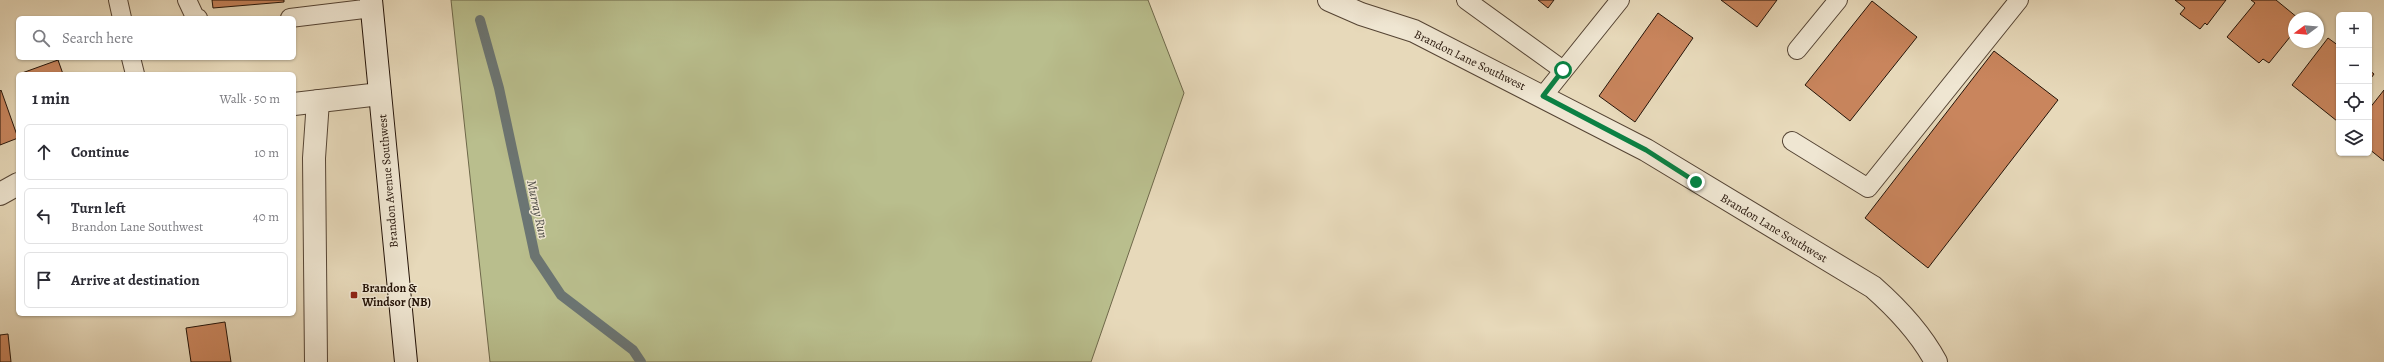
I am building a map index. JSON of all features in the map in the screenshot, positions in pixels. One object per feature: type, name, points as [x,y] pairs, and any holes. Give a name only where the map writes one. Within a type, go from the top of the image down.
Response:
[{"type":"street","name":"Brandon Lane Southwest","points":[[1329,0],[1361,14],[1414,31],[1646,150],[1873,287],[1904,314],[1936,362]]},
{"type":"street","name":"Brandon Avenue Southwest","points":[[372,4],[406,362]]},
{"type":"street","points":[[296,104],[380,94]]},
{"type":"street","points":[[316,362],[314,158],[318,101]]},
{"type":"street","points":[[0,194],[16,185]]},
{"type":"lane","points":[[118,0],[122,16]]},
{"type":"lane","points":[[187,0],[194,16]]},
{"type":"lane","points":[[1466,0],[1563,70]]},
{"type":"lane","points":[[1543,96],[1620,0]]},
{"type":"lane","points":[[1796,50],[1838,0]]},
{"type":"lane","points":[[1792,140],[1868,188],[2019,0]]},
{"type":"lane","points":[[296,17],[372,4]]},
{"type":"lane","points":[[132,60],[134,72]]},
{"type":"green space","points":[[451,0],[1148,0],[1184,93],[1091,362],[490,362]]},
{"type":"building","points":[[212,0],[284,0],[284,2],[213,8]]},
{"type":"building","points":[[1538,0],[1554,0],[1548,8]]},
{"type":"building","points":[[1721,0],[1777,0],[1757,27]]},
{"type":"building","points":[[2175,0],[2226,0],[2207,25],[2205,23],[2200,29],[2180,14],[2185,8]]},
{"type":"building","points":[[2251,0],[2276,0],[2291,12],[2288,12],[2288,39],[2269,63],[2263,59],[2259,63],[2227,37],[2255,3]]},
{"type":"building","points":[[1872,1],[1917,37],[1850,121],[1805,85]]},
{"type":"building","points":[[1658,13],[1693,38],[1635,122],[1599,96]]},
{"type":"building","points":[[2328,38],[2336,44],[2336,120],[2292,85],[2320,48],[2324,48],[2324,43]]},
{"type":"building","points":[[1994,51],[2058,100],[1928,268],[1865,218]]},
{"type":"building","points":[[58,60],[62,72],[25,72]]},
{"type":"building","points":[[1,90],[16,132],[16,139],[0,145]]},
{"type":"building","points":[[2384,90],[2384,161],[2372,151],[2372,105]]},
{"type":"building","points":[[225,322],[231,362],[191,362],[186,328]]},
{"type":"building","points":[[8,334],[11,362],[0,362],[0,335]]},
{"type":"waterway","name":"Murray Run","points":[[480,20],[499,88],[535,256],[561,295],[633,350],[641,362]]},
{"type":"place","name":"Brandon & Windsor (NB)","points":[[354,295]]},
{"type":"route","points":[[1563,70],[1543,96],[1646,150],[1696,182]]}]
